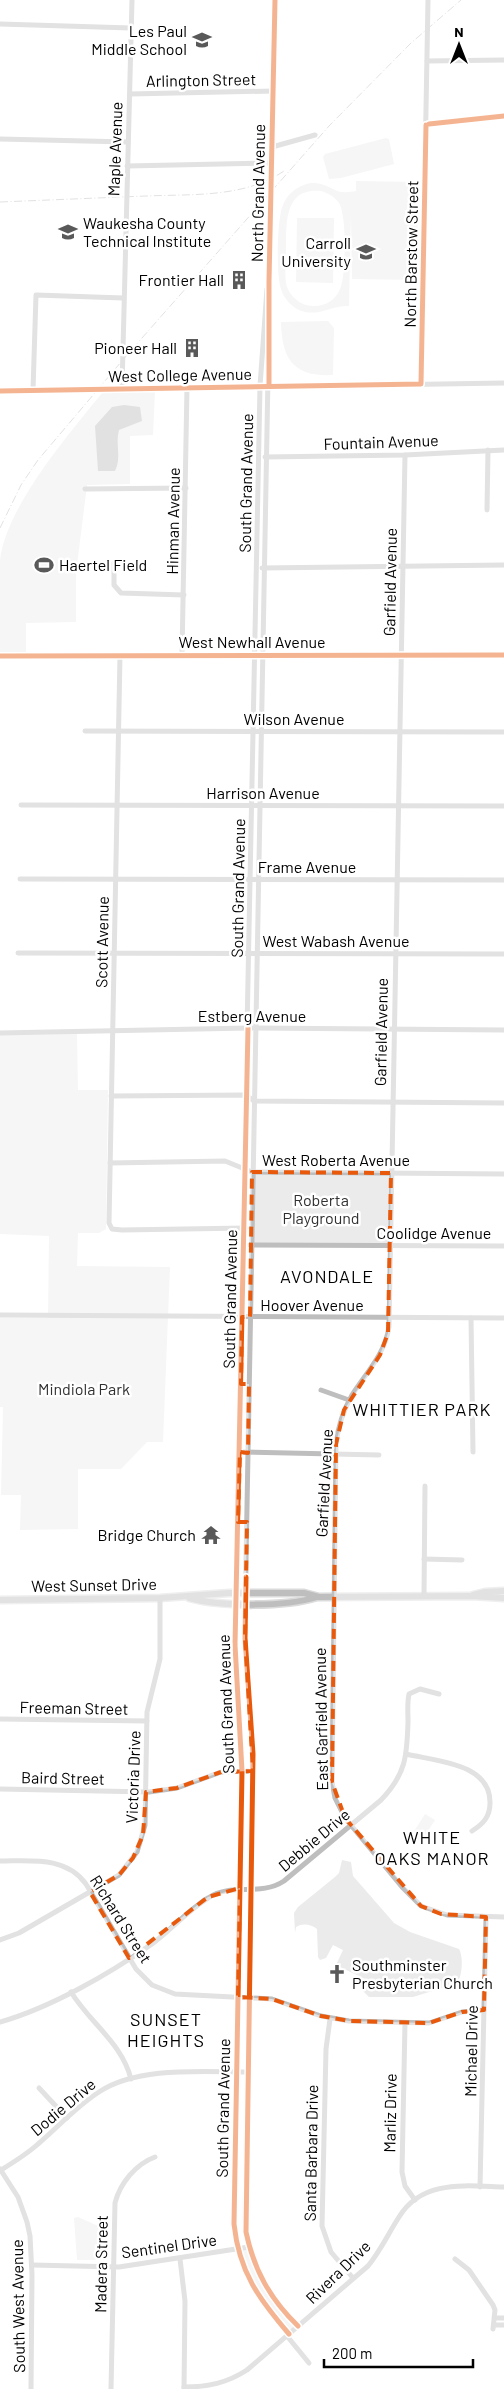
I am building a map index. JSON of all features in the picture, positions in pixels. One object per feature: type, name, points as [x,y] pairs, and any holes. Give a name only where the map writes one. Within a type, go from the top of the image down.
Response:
[{"type":"main road","name":"West Sunset Drive","points":[[472,1596],[485,1592],[504,1591]]},
{"type":"main road","name":"West Sunset Drive","points":[[0,1600],[160,1598],[188,1597],[210,1593],[304,1593],[319,1597],[472,1596],[504,1598]]},
{"type":"main road","name":"West Sunset Drive","points":[[188,1597],[210,1603],[246,1603],[304,1601],[319,1597]]},
{"type":"street","name":"Maple Avenue","points":[[122,388],[132,0]]},
{"type":"street","name":"North Grand Avenue","points":[[269,386],[269,281],[275,0]]},
{"type":"street","name":"North Barstow Street","points":[[421,384],[428,0]]},
{"type":"street","points":[[0,24],[131,28]]},
{"type":"street","points":[[427,61],[504,60]]},
{"type":"street","name":"Arlington Street","points":[[130,94],[273,91]]},
{"type":"street","points":[[272,147],[316,135]]},
{"type":"street","points":[[0,138],[128,142]]},
{"type":"street","points":[[127,166],[271,163]]},
{"type":"street","name":"North Grand Avenue","points":[[260,386],[264,321],[269,281]]},
{"type":"street","points":[[33,390],[36,295],[123,298]]},
{"type":"street","name":"West College Avenue","points":[[0,391],[504,383]]},
{"type":"street","name":"South Grand Avenue","points":[[260,386],[259,654],[261,732],[245,1638],[253,1771],[246,2219],[249,2247],[257,2271],[267,2290],[298,2326]]},
{"type":"street","name":"South Grand Avenue","points":[[260,568],[269,386]]},
{"type":"street","name":"Hinman Avenue","points":[[182,655],[187,387]]},
{"type":"street","points":[[487,510],[488,450]]},
{"type":"street","name":"Fountain Avenue","points":[[259,457],[405,455],[504,450]]},
{"type":"street","name":"Garfield Avenue","points":[[333,1597],[336,1454],[340,1422],[350,1400],[384,1346],[389,1318],[405,455]]},
{"type":"street","points":[[85,489],[186,488]]},
{"type":"street","points":[[114,563],[114,585],[121,593],[184,595]]},
{"type":"street","points":[[260,568],[504,565]]},
{"type":"street","name":"South Grand Avenue","points":[[259,654],[254,732],[235,1653],[242,1771],[234,2224],[238,2249],[246,2273],[258,2297],[309,2363]]},
{"type":"street","name":"Scott Avenue","points":[[120,655],[109,1222],[112,1229],[244,1228]]},
{"type":"street","name":"West Newhall Avenue","points":[[0,656],[504,655]]},
{"type":"street","name":"Wilson Avenue","points":[[85,732],[504,732]]},
{"type":"street","name":"Harrison Avenue","points":[[21,805],[504,806]]},
{"type":"street","name":"Frame Avenue","points":[[20,879],[504,880]]},
{"type":"street","name":"West Wabash Avenue","points":[[18,953],[504,954]]},
{"type":"street","name":"Estberg Avenue","points":[[0,1032],[248,1028],[504,1030]]},
{"type":"street","points":[[111,1096],[246,1094],[254,1101],[504,1103]]},
{"type":"street","name":"West Roberta Avenue","points":[[110,1163],[225,1161],[252,1172],[504,1174]]},
{"type":"street","points":[[244,1228],[252,1229]]},
{"type":"street","name":"Coolidge Avenue","points":[[244,1245],[504,1246]]},
{"type":"street","name":"Hoover Avenue","points":[[0,1315],[504,1318]]},
{"type":"street","points":[[471,1318],[473,1452]]},
{"type":"street","points":[[241,1384],[249,1384]]},
{"type":"street","points":[[322,1390],[350,1400]]},
{"type":"street","points":[[240,1452],[379,1455]]},
{"type":"street","points":[[424,1596],[425,1486]]},
{"type":"street","points":[[238,1522],[247,1522]]},
{"type":"street","points":[[424,1559],[462,1560]]},
{"type":"street","points":[[238,1561],[246,1560]]},
{"type":"street","name":"East Garfield Avenue","points":[[333,1597],[332,1782],[339,1808],[402,1887],[421,1906],[441,1914],[504,1917]]},
{"type":"street","name":"Victoria Drive","points":[[0,1940],[19,1933],[118,1875],[133,1858],[144,1835],[147,1721],[149,1699],[157,1679],[160,1659],[160,1598]]},
{"type":"street","name":"Debbie Drive","points":[[0,2022],[42,2007],[129,1958],[152,1943],[208,1897],[224,1891],[269,1889],[280,1884],[351,1825],[394,1786],[402,1770],[406,1754],[409,1694],[420,1689],[439,1694]]},
{"type":"street","name":"Freeman Street","points":[[0,1719],[147,1721]]},
{"type":"street","points":[[406,1754],[463,1768],[481,1779],[489,1794],[490,1809],[484,1821],[472,1831]]},
{"type":"street","name":"Baird Street","points":[[0,1789],[146,1792],[177,1788],[221,1772],[253,1771]]},
{"type":"street","name":"Richard Street","points":[[0,1861],[54,1862],[76,1873],[90,1892],[129,1958],[142,1976],[152,1985],[165,1991],[180,1995],[250,1997],[278,2000],[330,2019],[429,2023],[462,2012],[484,2010]]},
{"type":"street","name":"Michael Drive","points":[[480,2186],[486,1917]]},
{"type":"street","points":[[71,1992],[89,2018],[121,2052],[131,2080]]},
{"type":"street","name":"Santa Barbara Drive","points":[[330,2019],[326,2049],[322,2226],[331,2252],[353,2278]]},
{"type":"street","name":"Marliz Drive","points":[[405,2023],[402,2172],[405,2186],[415,2200]]},
{"type":"street","name":"Dodie Drive","points":[[0,2169],[25,2154],[100,2091],[131,2080],[178,2071],[248,2072]]},
{"type":"street","points":[[39,2088],[67,2118]]},
{"type":"street","name":"Madera Street","points":[[112,2389],[114,2212],[117,2196],[123,2184],[138,2167],[155,2157]]},
{"type":"street","name":"South West Avenue","points":[[0,2169],[18,2197],[27,2222],[32,2265],[31,2389]]},
{"type":"street","name":"Rivera Drive","points":[[184,2388],[203,2387],[231,2380],[247,2370],[377,2255],[398,2218],[415,2200],[436,2188],[453,2186],[504,2187]]},
{"type":"street","name":"Sentinel Drive","points":[[32,2265],[114,2266],[180,2259],[249,2247]]},
{"type":"street","points":[[180,2259],[185,2301],[184,2388]]},
{"type":"street","points":[[455,2259],[469,2270],[493,2305],[494,2327],[504,2325]]},
{"type":"street","points":[[495,2318],[504,2318]]},
{"type":"highlighted area","points":[[252,1172],[391,1173],[388,1333],[380,1355],[344,1410],[336,1444],[332,1782],[345,1818],[421,1906],[441,1914],[486,1917],[484,2010],[462,2012],[429,2023],[349,2021],[321,2016],[272,1999],[238,1997],[240,1888],[208,1897],[129,1958],[90,1892],[119,1875],[133,1858],[143,1835],[146,1792],[177,1788],[221,1772],[253,1771],[245,1638],[247,1522],[238,1522],[240,1452],[248,1453],[249,1384],[241,1384],[242,1317],[250,1317]]},
{"type":"green space","points":[[386,138],[389,139],[394,164],[341,178],[329,179],[323,157],[325,154]]},
{"type":"green space","points":[[356,181],[418,182],[417,280],[352,279],[351,213],[349,306],[311,313],[297,309],[285,298],[279,282],[278,233],[281,212],[285,201],[294,190],[313,183],[341,192],[356,191]],"holes":[[[308,191],[321,191],[335,199],[342,210],[345,246],[344,272],[340,289],[333,299],[321,305],[309,306],[297,300],[287,287],[285,270],[287,221],[293,202],[299,195]]]},
{"type":"green space","points":[[297,218],[334,218],[333,283],[296,282]]},
{"type":"green space","points":[[328,321],[334,328],[333,375],[319,375],[299,369],[287,355],[281,322]]},
{"type":"green space","points":[[155,391],[153,435],[130,436],[130,484],[87,485],[76,573],[76,622],[26,623],[26,652],[0,652],[0,560],[5,539],[26,495],[57,450],[102,393]]},
{"type":"green space","name":"Mindiola Park","points":[[77,1034],[78,1090],[108,1090],[106,1229],[99,1233],[78,1233],[77,1266],[170,1267],[163,1442],[147,1442],[121,1469],[78,1469],[78,1529],[20,1530],[21,1495],[1,1495],[3,1407],[0,1407],[0,1318],[48,1318],[49,1236],[0,1234],[0,1035]]},
{"type":"green space","name":"Roberta Playground","points":[[253,1172],[391,1173],[390,1245],[251,1245]]},
{"type":"green space","points":[[425,1814],[435,1820],[421,1842],[411,1836]]},
{"type":"green space","points":[[342,1860],[351,1862],[353,1876],[394,1923],[410,1932],[459,1949],[462,1968],[456,1986],[442,1988],[413,1997],[369,1997],[362,1990],[367,1980],[336,1965],[343,1950],[333,1945],[326,1958],[320,1960],[318,1957],[317,1929],[309,1925],[301,1925],[296,1927],[295,1933],[294,1913],[298,1907],[339,1873]]},
{"type":"green space","points":[[78,2217],[107,2230],[106,2260],[77,2260],[74,2218]]},
{"type":"green space","points":[[249,2247],[261,2279],[298,2326],[289,2334],[259,2297],[238,2249]]},
{"type":"shaded area","points":[[124,405],[140,407],[142,421],[119,430],[118,461],[115,471],[98,471],[95,426],[112,407]]},
{"type":"railway","points":[[0,528],[21,485],[38,460],[127,355],[329,126],[411,43],[461,0]]},
{"type":"railway","points":[[0,202],[218,193],[252,186],[269,180],[284,171]]},
{"type":"cycle path","points":[[269,386],[269,281],[275,0]]},
{"type":"cycle path","points":[[429,124],[504,116]]},
{"type":"cycle path","points":[[0,391],[421,384],[426,125]]},
{"type":"cycle path","points":[[0,656],[504,655]]},
{"type":"cycle path","points":[[248,1028],[235,1645],[242,1771],[234,2224],[240,2257],[252,2284],[268,2309],[289,2334]]},
{"type":"cycle path","points":[[246,1577],[245,1638],[253,1754],[246,2232],[249,2246],[264,2283],[279,2305],[298,2326]]},
{"type":"place","name":"Les Paul Middle School","points":[[202,40]]},
{"type":"place","name":"Waukesha County Technical Institute","points":[[68,232]]},
{"type":"place","name":"Carroll University","points":[[366,252]]},
{"type":"place","name":"Frontier Hall","points":[[239,280]]},
{"type":"place","name":"Pioneer Hall","points":[[192,348]]},
{"type":"place","name":"Haertel Field","points":[[44,565]]},
{"type":"place","name":"Bridge Church","points":[[211,1535]]},
{"type":"place","name":"Southminster Presbyterian Church","points":[[337,1974]]},
{"type":"district","name":"AVONDALE","points":[[327,1277]]},
{"type":"district","name":"WHITTIER PARK","points":[[422,1410]]},
{"type":"district","name":"WHITE OAKS MANOR","points":[[432,1848]]},
{"type":"district","name":"SUNSET HEIGHTS","points":[[166,2030]]}]
